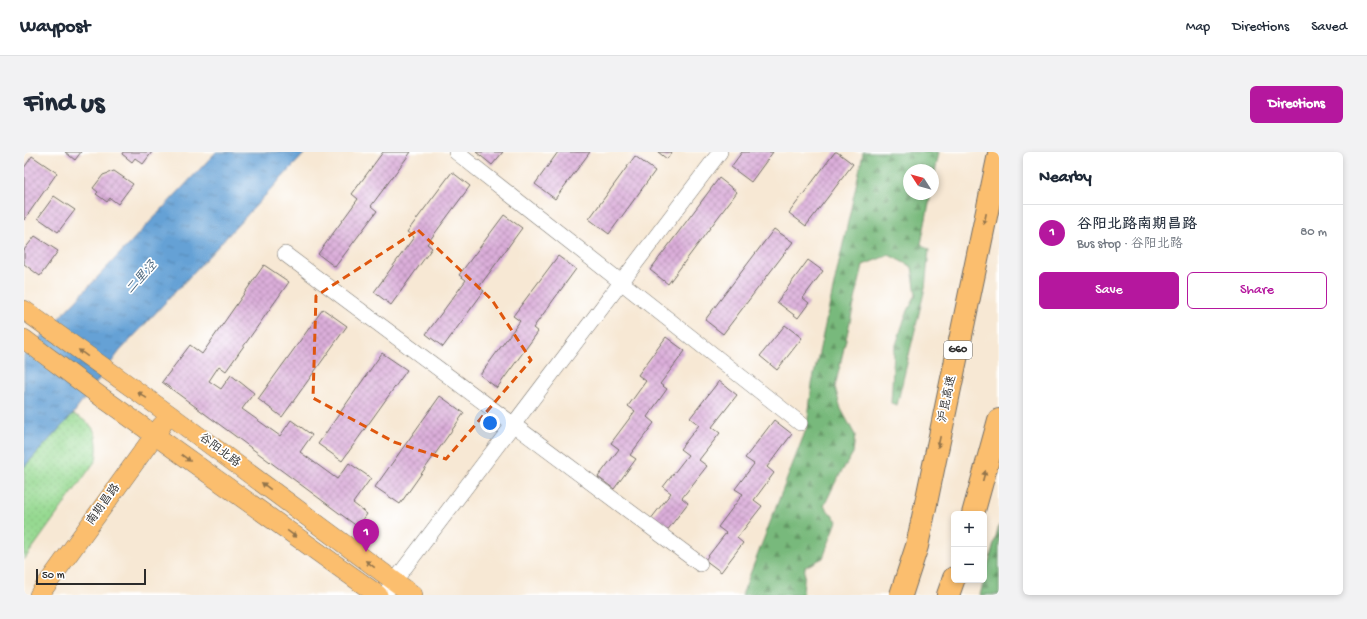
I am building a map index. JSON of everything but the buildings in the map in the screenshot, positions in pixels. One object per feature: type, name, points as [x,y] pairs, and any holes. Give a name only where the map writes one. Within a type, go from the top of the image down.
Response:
[{"type":"highway","name":"沪昆高速","points":[[900,595],[917,546],[999,154]]},
{"type":"highway","points":[[974,511],[999,420]]},
{"type":"highway","points":[[948,595],[952,583]]},
{"type":"main road","name":"谷阳北路","points":[[30,314],[170,415],[389,588],[412,595]]},
{"type":"main road","name":"谷阳北路","points":[[24,339],[100,396],[378,595]]},
{"type":"main road","name":"南期昌路","points":[[39,595],[170,415]]},
{"type":"street","points":[[457,152],[800,423]]},
{"type":"street","points":[[389,588],[720,152]]},
{"type":"street","points":[[285,254],[700,564]]},
{"type":"highlighted area","points":[[418,230],[492,300],[531,360],[446,459],[394,442],[313,398],[316,296]]},
{"type":"green space","points":[[863,152],[939,152],[937,164],[903,164],[903,200],[930,200],[921,244],[929,250],[925,288],[897,405],[891,403],[894,351],[905,317],[916,294],[912,267],[889,255],[863,265],[835,387],[841,409],[855,435],[853,453],[836,481],[824,506],[837,521],[823,558],[805,567],[803,595],[742,595],[807,427],[812,384]]},
{"type":"green space","points":[[73,414],[90,425],[95,432],[97,441],[96,460],[24,560],[24,467]]},
{"type":"green space","points":[[999,525],[999,595],[980,595],[983,583],[987,583],[987,569]]},
{"type":"water","name":"二里泾","points":[[216,152],[306,152],[119,352],[73,414],[24,467],[24,355]]},
{"type":"place","name":"谷阳北路南期昌路","points":[[366,552]]}]
